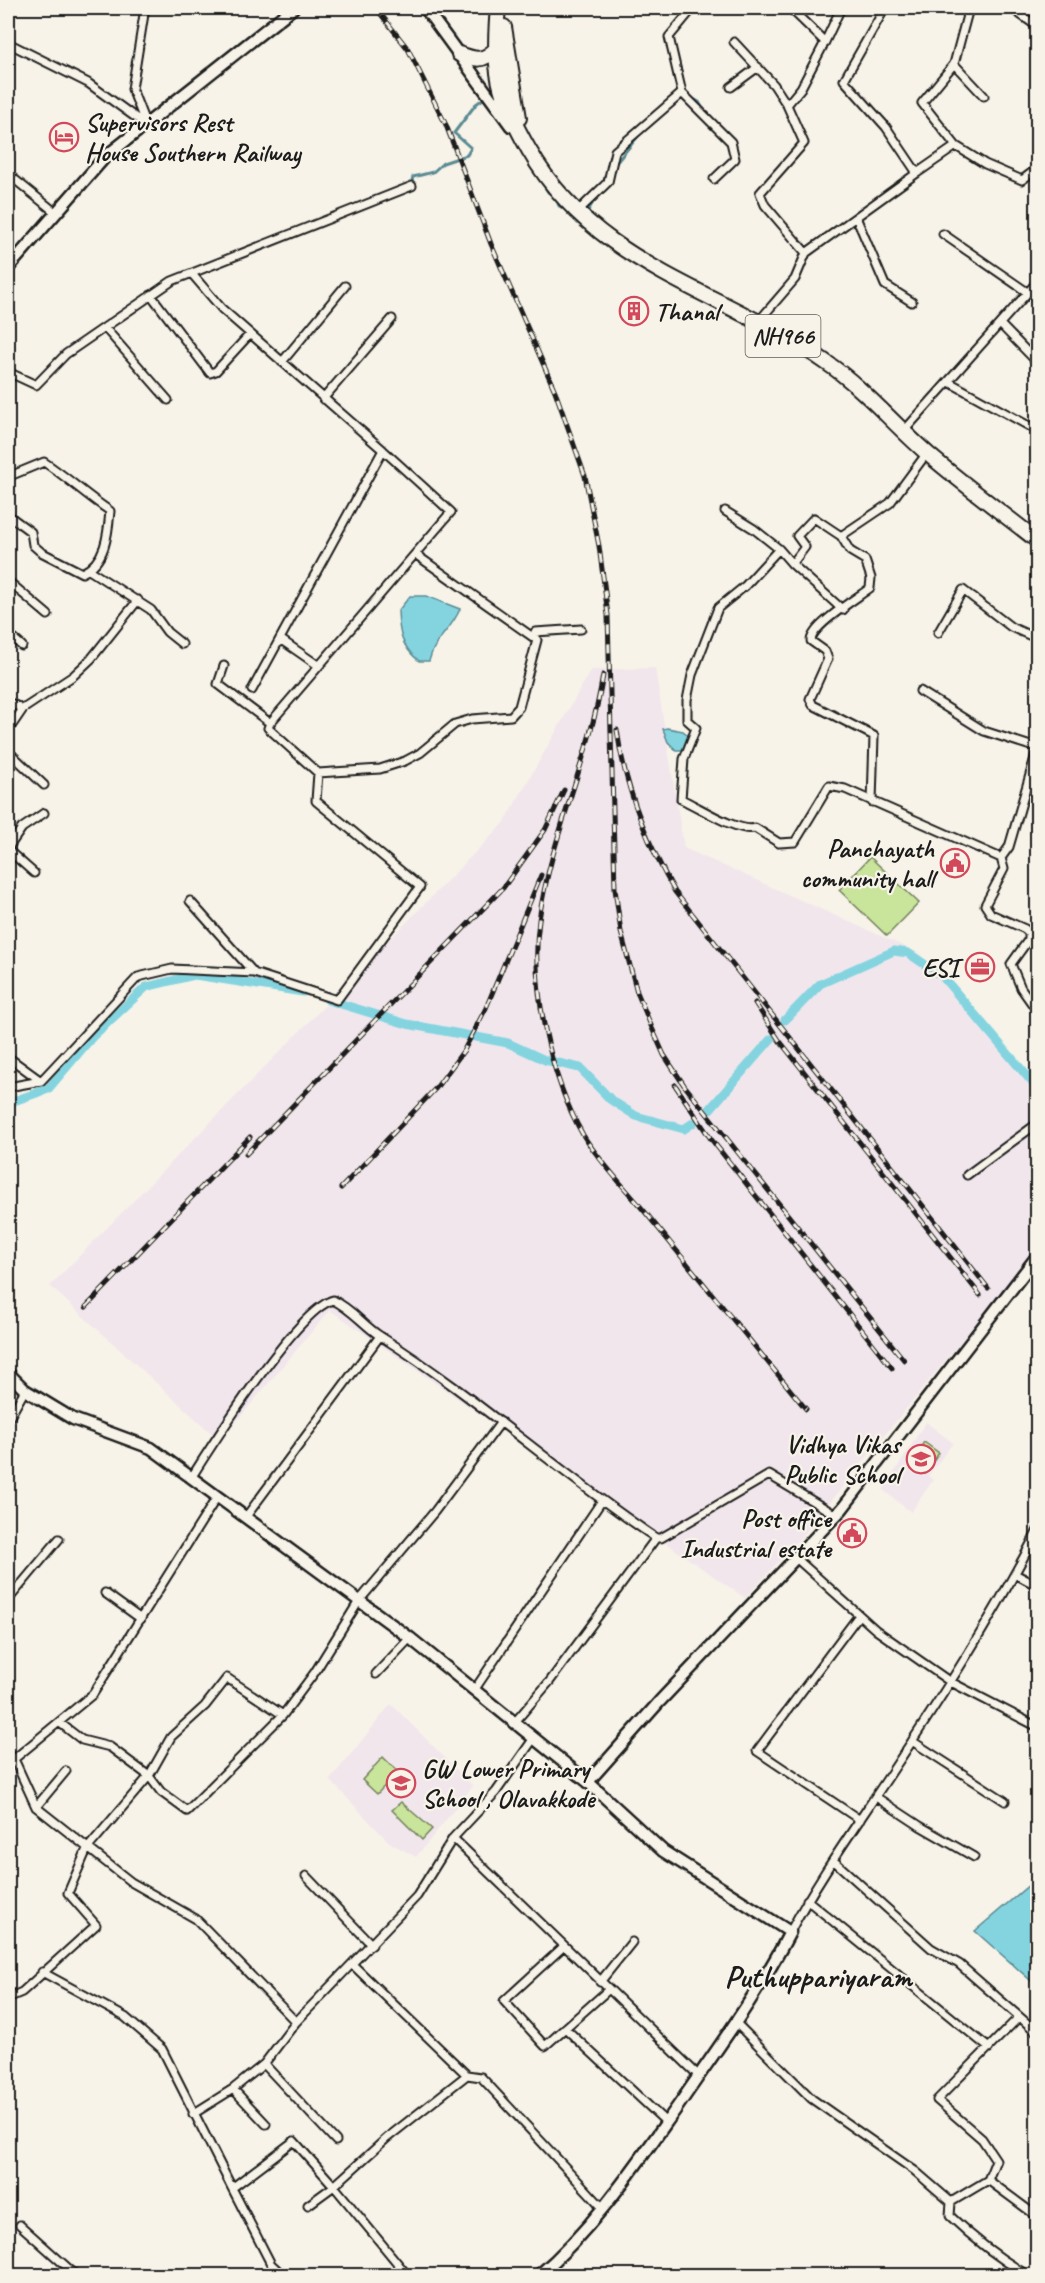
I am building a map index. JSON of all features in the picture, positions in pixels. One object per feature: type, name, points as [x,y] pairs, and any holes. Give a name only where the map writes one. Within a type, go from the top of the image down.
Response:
[{"type":"highway","name":"NH966","points":[[500,8],[496,49],[501,94],[544,177],[576,213],[636,257],[805,348],[842,373],[927,453],[1038,541]]},
{"type":"highway","name":"NH966","points":[[500,8],[512,92],[525,143]]},
{"type":"highway","points":[[459,54],[475,60],[483,60],[496,49]]},
{"type":"street","points":[[145,8],[132,89],[146,125]]},
{"type":"street","points":[[8,268],[105,157],[293,8]]},
{"type":"street","points":[[425,8],[481,87],[525,143]]},
{"type":"street","points":[[693,8],[669,37],[681,93],[731,142],[735,159],[714,179]]},
{"type":"street","points":[[790,8],[825,42]]},
{"type":"street","points":[[787,105],[801,88],[841,8]]},
{"type":"street","points":[[885,8],[844,80],[886,127],[916,173]]},
{"type":"street","points":[[969,8],[954,64],[922,103],[956,146],[985,164],[1022,180],[1038,168]]},
{"type":"street","points":[[1011,8],[1038,27]]},
{"type":"street","points":[[734,42],[758,67],[787,105],[804,143],[760,193],[765,205],[806,253]]},
{"type":"street","points":[[8,43],[88,83],[146,125]]},
{"type":"street","points":[[954,64],[984,96]]},
{"type":"street","points":[[731,87],[758,67]]},
{"type":"street","points":[[576,213],[608,182],[615,151],[681,93]]},
{"type":"street","points":[[757,323],[795,279],[806,253],[956,146]]},
{"type":"street","points":[[8,174],[55,212]]},
{"type":"street","points":[[8,381],[9,372],[36,385],[66,354],[172,281],[412,186]]},
{"type":"street","points":[[856,217],[885,285],[912,302]]},
{"type":"street","points":[[943,234],[1027,292]]},
{"type":"street","points":[[192,274],[222,309],[451,512],[270,723],[268,728],[277,738],[318,773],[380,769],[405,761],[420,753],[455,724],[472,719],[511,716],[521,702],[537,640],[535,632],[581,629]]},
{"type":"street","points":[[904,431],[1038,281]]},
{"type":"street","points":[[282,362],[345,286]]},
{"type":"street","points":[[151,295],[210,373],[216,371],[250,334]]},
{"type":"street","points":[[323,399],[392,319]]},
{"type":"street","points":[[1000,324],[1038,363]]},
{"type":"street","points":[[105,328],[168,400]]},
{"type":"street","points":[[949,382],[1038,431]]},
{"type":"street","points":[[252,690],[383,450]]},
{"type":"street","points":[[841,536],[890,503],[927,453]]},
{"type":"street","points":[[8,480],[10,476],[44,462],[110,511],[107,544],[89,570],[82,573],[41,552],[33,545],[31,532],[8,515]]},
{"type":"street","points":[[725,511],[754,529],[779,549],[792,564],[843,610]]},
{"type":"street","points":[[792,564],[805,547],[797,536],[814,518],[841,536],[850,551],[865,560],[871,578],[870,588],[843,610],[830,616],[810,638],[825,651],[828,659],[810,699],[813,705],[874,736],[872,802]]},
{"type":"street","points":[[779,549],[745,586],[718,608],[711,625],[692,675],[687,700],[687,720],[696,728],[684,759],[681,799],[735,826],[748,831],[755,828],[779,843],[795,842],[829,786],[845,789],[1001,858]]},
{"type":"street","points":[[415,554],[535,638]]},
{"type":"street","points":[[89,570],[138,600],[182,645]]},
{"type":"street","points":[[8,581],[48,615]]},
{"type":"street","points":[[938,633],[963,590],[1011,627],[1038,639]]},
{"type":"street","points":[[8,731],[23,710],[73,676],[91,659],[138,600]]},
{"type":"street","points":[[8,634],[22,646]]},
{"type":"street","points":[[280,639],[319,666]]},
{"type":"street","points":[[224,666],[218,684],[270,723]]},
{"type":"street","points":[[920,691],[984,731],[1037,747],[1009,847],[1001,858]]},
{"type":"street","points":[[8,702],[23,710]]},
{"type":"street","points":[[8,751],[44,785]]},
{"type":"street","points":[[8,1087],[41,1081],[138,976],[172,969],[254,973],[337,1000],[420,886],[316,801],[318,773]]},
{"type":"street","points":[[34,873],[8,849],[22,828],[44,813]]},
{"type":"street","points":[[1001,858],[1004,869],[986,909],[991,914],[1025,928],[1029,933],[1029,939],[1011,964],[1021,988],[1038,1012]]},
{"type":"street","points":[[190,901],[254,973]]},
{"type":"street","points":[[8,1057],[41,1081]]},
{"type":"street","points":[[967,1175],[1038,1123]]},
{"type":"street","points":[[588,1782],[660,1701],[837,1515],[1036,1261]]},
{"type":"street","points":[[192,1478],[243,1396],[297,1331],[325,1302],[333,1300],[347,1306],[380,1336],[501,1422],[601,1502],[656,1538],[661,1538],[770,1475],[837,1515]]},
{"type":"street","points":[[245,1518],[380,1336]]},
{"type":"street","points":[[8,1373],[25,1390],[73,1419],[151,1448],[410,1638],[588,1782],[663,1851],[790,1932]]},
{"type":"street","points":[[8,1420],[25,1390]]},
{"type":"street","points":[[60,1723],[82,1740],[110,1747],[149,1776],[161,1792],[189,1810],[283,1715],[315,1672],[358,1601],[435,1511],[501,1422]]},
{"type":"street","points":[[217,1497],[93,1695],[60,1723],[10,1757],[36,1808],[132,1882],[196,1919],[296,2022]]},
{"type":"street","points":[[474,1689],[601,1502]]},
{"type":"street","points":[[538,2276],[573,2243],[603,2208],[736,2022],[807,1900],[912,1741],[1015,1574],[1038,1530]]},
{"type":"street","points":[[515,1722],[550,1681],[656,1538]]},
{"type":"street","points":[[8,1600],[59,1539]]},
{"type":"street","points":[[797,1559],[876,1630],[949,1681],[1038,1727]]},
{"type":"street","points":[[1015,1574],[1038,1586]]},
{"type":"street","points":[[105,1593],[141,1619]]},
{"type":"street","points":[[859,1615],[757,1751],[860,1820]]},
{"type":"street","points":[[376,1674],[410,1638]]},
{"type":"street","points":[[8,1998],[22,1992],[96,1925],[68,1893],[87,1849],[149,1776],[171,1737],[205,1706],[227,1678],[283,1715]]},
{"type":"street","points":[[193,2114],[233,2089],[264,2064],[296,2022],[372,1946],[417,1896],[453,1838],[496,1792],[534,1738]]},
{"type":"street","points":[[912,1741],[1005,1801]]},
{"type":"street","points":[[36,1808],[66,1771]]},
{"type":"street","points":[[876,1797],[974,1857]]},
{"type":"street","points":[[453,1838],[563,1947],[699,2076]]},
{"type":"street","points":[[833,1860],[931,1948],[959,1964],[1038,2033]]},
{"type":"street","points":[[306,1876],[372,1946]]},
{"type":"street","points":[[807,1900],[989,2048]]},
{"type":"street","points":[[600,1982],[632,1942]]},
{"type":"street","points":[[563,1947],[504,2001],[545,2046],[608,1990]]},
{"type":"street","points":[[353,1965],[467,2075],[481,2077],[603,2208]]},
{"type":"street","points":[[42,1972],[125,2018],[162,2049],[193,2114],[272,2264],[284,2276]]},
{"type":"street","points":[[951,2202],[988,2180],[996,2160],[982,2139],[937,2100],[1019,2018]]},
{"type":"street","points":[[736,2022],[812,2099],[915,2170],[951,2202],[951,2216],[968,2233],[990,2253],[1029,2276]]},
{"type":"street","points":[[565,2028],[666,2122]]},
{"type":"street","points":[[264,2064],[336,2141]]},
{"type":"street","points":[[308,2205],[334,2186],[387,2138],[467,2075]]},
{"type":"street","points":[[233,2089],[266,2124]]},
{"type":"street","points":[[232,2188],[294,2141],[408,2276]]},
{"type":"street","points":[[988,2180],[1038,2217]]},
{"type":"street","points":[[20,2225],[77,2276]]},
{"type":"shaded area","points":[[655,668],[684,848],[919,953],[1037,1089],[1037,1231],[1028,1259],[806,1532],[745,1598],[330,1310],[220,1441],[50,1286],[504,823],[591,670]]},
{"type":"shaded area","name":"Vidhya Vikas Public School","points":[[926,1422],[953,1443],[928,1476],[933,1480],[911,1512],[883,1490]]},
{"type":"shaded area","name":"GW Lower Primary School , Olavakkode","points":[[391,1704],[473,1786],[416,1857],[389,1842],[330,1780]]},
{"type":"green space","points":[[870,857],[919,903],[887,936],[839,890]]},
{"type":"green space","points":[[924,1442],[939,1453],[925,1474],[910,1463]]},
{"type":"green space","points":[[383,1757],[398,1772],[377,1794],[362,1780]]},
{"type":"green space","points":[[401,1802],[432,1829],[422,1840],[392,1810]]},
{"type":"water","points":[[410,596],[426,596],[460,609],[435,646],[429,661],[419,661],[408,650],[400,633],[398,611]]},
{"type":"water","points":[[663,729],[683,731],[689,736],[684,750],[676,750],[668,742]]},
{"type":"water","points":[[1037,1881],[1037,1986],[975,1931],[1029,1885]]},
{"type":"waterway","points":[[688,96],[699,102],[704,111]]},
{"type":"waterway","points":[[411,184],[413,177],[433,172],[443,163],[467,155],[471,148],[454,133],[476,104],[486,97]]},
{"type":"waterway","points":[[612,178],[616,163],[652,122]]},
{"type":"waterway","points":[[536,172],[548,192],[555,195],[559,206],[568,210],[578,223]]},
{"type":"waterway","points":[[586,214],[598,194]]},
{"type":"waterway","points":[[785,1020],[820,984],[894,951],[908,953],[942,976],[1038,1089]]},
{"type":"waterway","points":[[8,1103],[48,1089],[92,1037],[146,987],[195,975],[303,992]]},
{"type":"waterway","points":[[328,1000],[407,1024],[508,1043],[545,1060],[580,1068],[611,1100],[636,1116],[684,1129],[693,1123]]},
{"type":"waterway","points":[[710,1109],[771,1039]]},
{"type":"railway","points":[[376,8],[408,49],[446,125],[491,244],[555,391],[585,476],[599,546],[608,615],[615,889],[621,932],[637,992],[664,1055],[684,1085],[904,1360]]},
{"type":"railway","points":[[603,675],[589,736],[552,858],[539,920],[537,973],[545,1031],[552,1059],[571,1112],[590,1146],[806,1409]]},
{"type":"railway","points":[[617,730],[625,773],[638,814],[675,892],[988,1288]]},
{"type":"railway","points":[[246,1154],[503,888],[545,830],[564,790]]},
{"type":"railway","points":[[341,1188],[436,1088],[464,1050],[486,1008],[541,875]]},
{"type":"railway","points":[[755,1003],[779,1040],[980,1295]]},
{"type":"railway","points":[[675,1085],[711,1139],[892,1368]]},
{"type":"railway","points":[[86,1307],[250,1137]]},
{"type":"place","name":"Supervisors Rest House Southern Railway","points":[[64,137]]},
{"type":"place","name":"Thanal","points":[[634,311]]},
{"type":"place","name":"Panchayath community hall","points":[[955,863]]},
{"type":"place","name":"ESI","points":[[980,967]]},
{"type":"place","name":"Vidhya Vikas Public School","points":[[921,1459]]},
{"type":"place","name":"Post office Industrial estate","points":[[852,1533]]},
{"type":"place","name":"GW Lower Primary School , Olavakkode","points":[[401,1783]]},
{"type":"district","name":"Puthuppariyaram","points":[[818,1976]]}]
